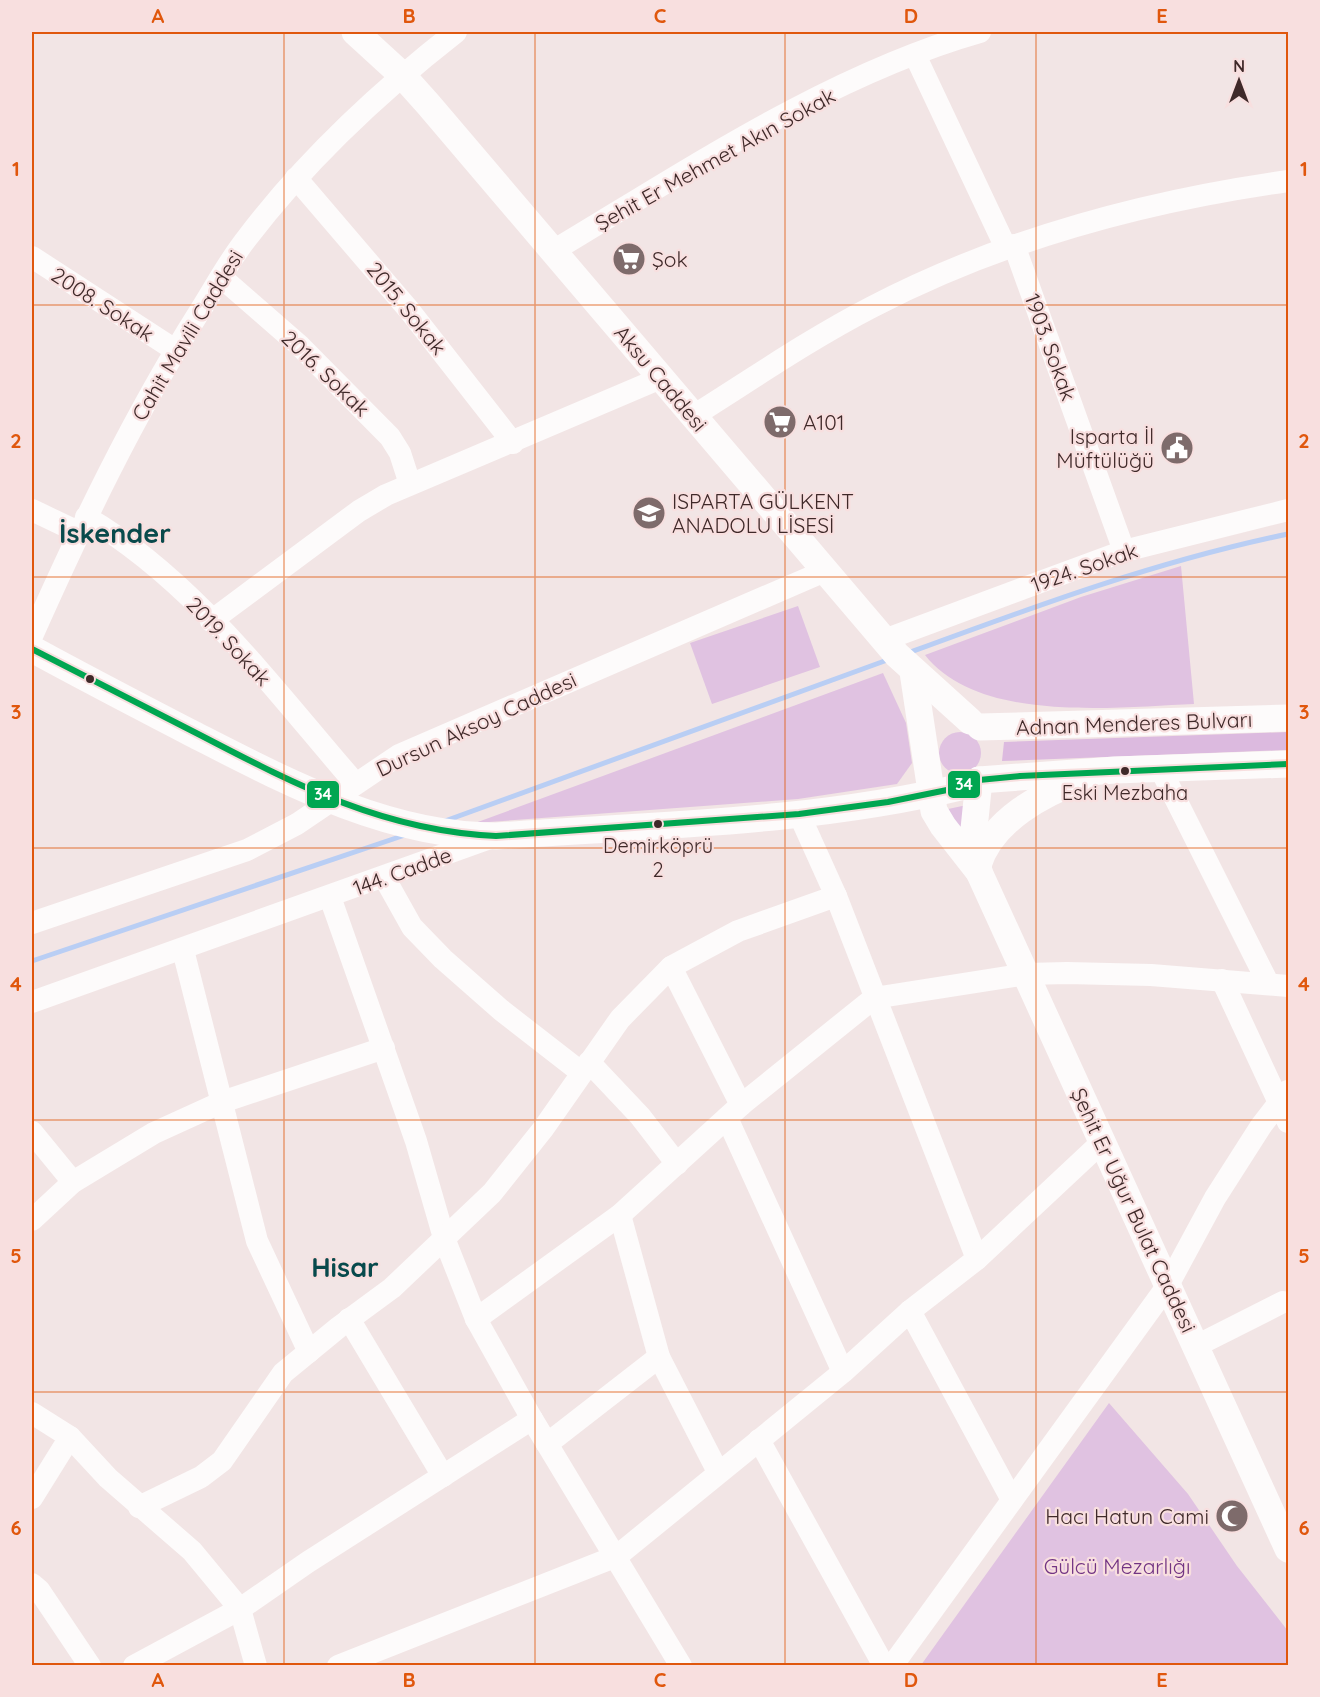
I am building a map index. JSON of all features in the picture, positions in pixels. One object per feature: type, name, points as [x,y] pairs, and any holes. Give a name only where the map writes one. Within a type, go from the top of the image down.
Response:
[{"type":"main road","name":"Aksu Caddesi","points":[[355,32],[402,75],[884,640],[913,672],[975,724]]},
{"type":"main road","points":[[32,649],[243,759],[453,834],[496,836]]},
{"type":"main road","points":[[913,672],[959,697],[996,711],[1069,725]]},
{"type":"main road","name":"Şehit Er Uğur Bulat Caddesi","points":[[913,672],[930,794],[938,818],[978,868],[1288,1545]]},
{"type":"main road","name":"Adnan Menderes Bulvarı","points":[[975,724],[1069,725],[1288,718]]},
{"type":"main road","points":[[972,783],[990,767],[993,756],[992,745],[975,724],[959,720],[938,728],[931,736],[926,757],[935,776],[954,786],[1115,770],[1288,764]]},
{"type":"main road","points":[[978,868],[990,840],[1023,810],[1073,783],[1115,770]]},
{"type":"main road","name":"Şehit Er Uğur Bulat Caddesi","points":[[972,783],[978,868]]},
{"type":"main road","name":"144. Cadde","points":[[496,836],[799,814],[930,794],[972,783]]},
{"type":"street","name":"Cahit Mavili Caddesi","points":[[32,636],[82,524],[175,350],[245,240],[296,178],[354,117],[456,32]]},
{"type":"street","name":"Şehit Er Mehmet Akın Sokak","points":[[553,251],[771,123],[915,55],[980,32]]},
{"type":"street","name":"1903. Sokak","points":[[915,55],[1010,247],[1124,551]]},
{"type":"street","name":"2015. Sokak","points":[[296,178],[409,310],[513,443]]},
{"type":"street","points":[[693,416],[802,346],[873,306],[1010,247],[1117,214],[1245,187],[1288,182]]},
{"type":"street","name":"2008. Sokak","points":[[32,257],[175,350]]},
{"type":"street","name":"2016. Sokak","points":[[221,277],[298,345],[390,437],[400,453],[410,484]]},
{"type":"street","points":[[211,621],[359,511],[410,484],[513,443],[661,378]]},
{"type":"street","name":"2019. Sokak","points":[[32,510],[82,524],[143,555],[211,621],[349,798]]},
{"type":"street","name":"1924. Sokak","points":[[884,640],[1124,551],[1288,510]]},
{"type":"street","name":"Dursun Aksoy Caddesi","points":[[32,923],[220,861],[349,798],[399,755],[825,571]]},
{"type":"street","points":[[1160,768],[1278,984]]},
{"type":"street","points":[[799,814],[836,896],[977,1259]]},
{"type":"street","name":"144. Cadde","points":[[32,1002],[183,950],[496,836]]},
{"type":"street","points":[[384,877],[412,927],[443,959],[501,1010],[585,1067],[640,1116],[677,1164]]},
{"type":"street","points":[[139,1507],[201,1477],[222,1461],[283,1373],[349,1319],[392,1288],[492,1193],[543,1129],[620,1019],[670,968],[738,931],[836,896]]},
{"type":"street","points":[[330,897],[416,1141],[444,1238],[476,1320],[532,1419],[681,1665]]},
{"type":"street","points":[[183,950],[257,1241],[309,1352]]},
{"type":"street","points":[[670,968],[734,1112],[843,1372]]},
{"type":"street","points":[[476,1320],[620,1215],[734,1112],[874,998],[1026,974],[1066,972],[1278,984]]},
{"type":"street","points":[[892,1665],[1168,1285],[1215,1198],[1285,1105],[1222,980]]},
{"type":"street","points":[[32,1220],[73,1182],[154,1133],[222,1102],[384,1048]]},
{"type":"street","points":[[32,1131],[73,1182]]},
{"type":"street","points":[[338,1665],[386,1657],[617,1556],[843,1372],[910,1311],[977,1259],[1102,1142]]},
{"type":"street","points":[[620,1215],[659,1357],[718,1472]]},
{"type":"street","points":[[1196,1346],[1287,1305]]},
{"type":"street","points":[[910,1311],[1012,1500]]},
{"type":"street","points":[[349,1319],[443,1476]]},
{"type":"street","points":[[547,1444],[659,1357]]},
{"type":"street","points":[[32,1413],[70,1437],[139,1507],[192,1551],[240,1610],[256,1665]]},
{"type":"street","points":[[134,1665],[240,1610],[308,1562],[532,1419]]},
{"type":"street","points":[[32,1498],[70,1437]]},
{"type":"street","points":[[759,1440],[884,1665]]},
{"type":"street","points":[[32,1584],[39,1590],[90,1665]]},
{"type":"green space","points":[[1181,566],[1194,704],[1089,708],[1014,702],[979,692],[949,677],[925,655],[1081,597]]},
{"type":"green space","points":[[798,606],[820,667],[712,704],[690,643]]},
{"type":"green space","points":[[883,673],[906,723],[912,763],[897,784],[798,799],[475,823]]},
{"type":"green space","points":[[960,732],[968,733],[975,738],[980,745],[980,761],[975,768],[968,773],[960,774],[952,773],[945,768],[940,761],[939,753],[940,745],[945,738],[952,733]]},
{"type":"green space","points":[[967,805],[969,849],[948,809]]},
{"type":"green space","name":"Gülcü Mezarlığı","points":[[1109,1403],[1188,1494],[1237,1566],[1288,1631],[1288,1665],[921,1665]]},
{"type":"shaded area","points":[[1288,732],[1288,750],[1002,761],[1004,742]]},
{"type":"waterway","points":[[908,653],[1143,571],[1288,534]]},
{"type":"waterway","points":[[445,821],[890,659]]},
{"type":"waterway","points":[[32,961],[405,835]]},
{"type":"transit line","name":"34","points":[[32,649],[273,772],[343,803],[417,825],[496,836],[799,814],[888,802],[947,790],[979,780],[1020,776],[1288,764]]},
{"type":"place","name":"Şok","points":[[629,259]]},
{"type":"place","name":"A101","points":[[780,422]]},
{"type":"place","name":"Isparta İl Müftülüğü","points":[[1177,448]]},
{"type":"place","name":"ISPARTA GÜLKENT ANADOLU LİSESİ","points":[[649,513]]},
{"type":"place","name":"Eski Mezbaha","points":[[1125,771]]},
{"type":"place","name":"Demirköprü 2","points":[[658,824]]},
{"type":"place","name":"Hacı Hatun Cami","points":[[1232,1516]]},
{"type":"district","name":"İskender","points":[[115,533]]},
{"type":"district","name":"Hisar","points":[[345,1267]]}]
